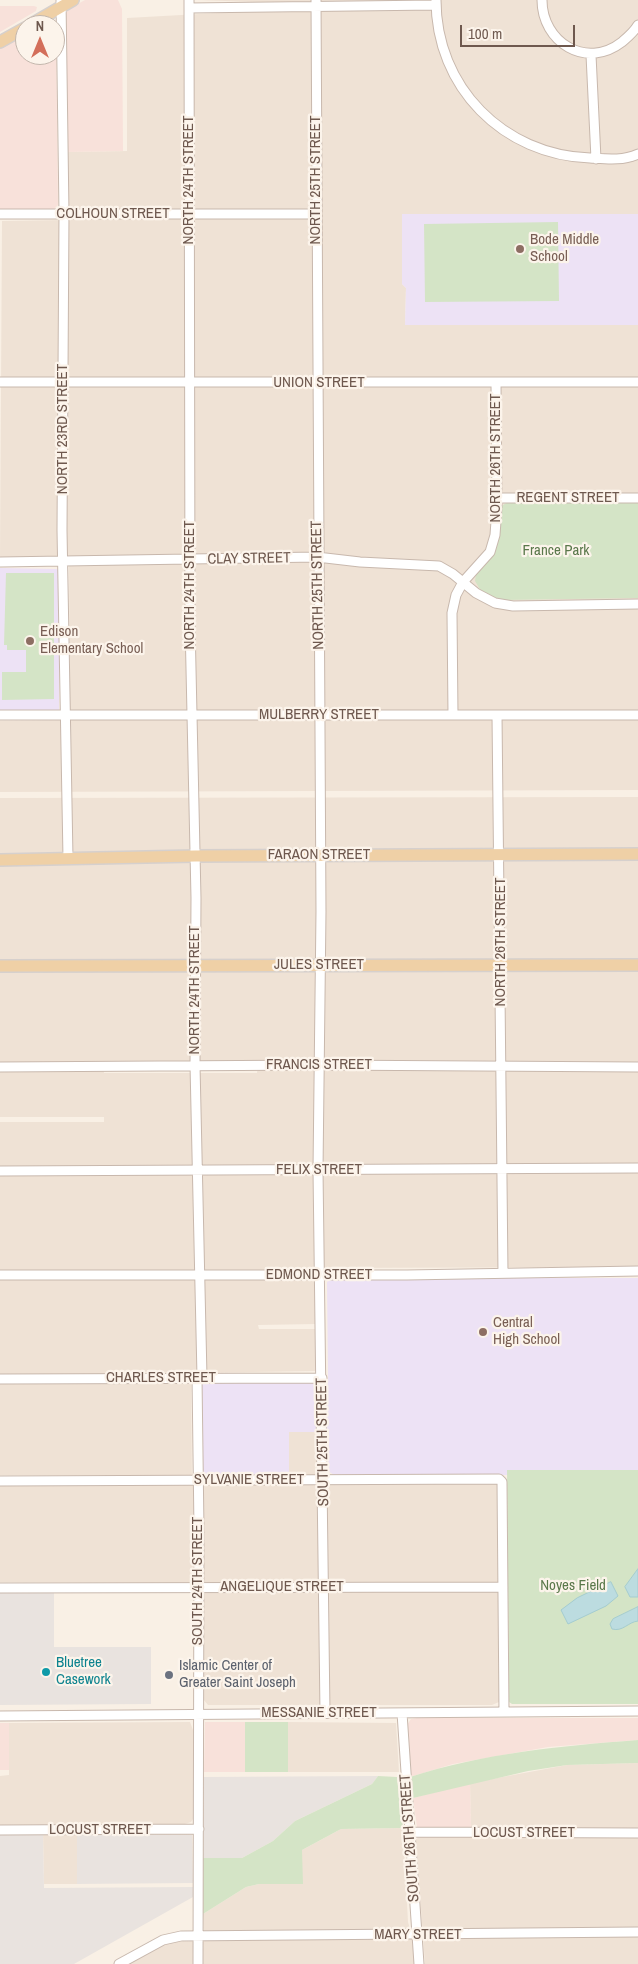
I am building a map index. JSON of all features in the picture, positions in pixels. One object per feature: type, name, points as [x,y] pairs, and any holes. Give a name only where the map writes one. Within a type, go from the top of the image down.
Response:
[{"type":"main road","points":[[44,15],[61,3],[73,0]]},
{"type":"main road","points":[[0,42],[15,34]]},
{"type":"main road","name":"FARAON STREET","points":[[0,860],[195,856],[638,854]]},
{"type":"main road","name":"JULES STREET","points":[[0,966],[638,965]]},
{"type":"street","points":[[542,0],[544,18],[554,36],[574,50],[591,55],[617,46],[638,25]]},
{"type":"street","name":"NORTH 23RD STREET","points":[[61,3],[64,213],[62,562],[67,715],[68,858]]},
{"type":"street","name":"NORTH 25TH STREET","points":[[316,3],[316,383],[320,855],[318,1170]]},
{"type":"street","points":[[189,4],[436,3],[438,29],[445,57],[465,93],[478,108],[518,139],[536,148],[560,156],[638,160]]},
{"type":"street","name":"NORTH 24TH STREET","points":[[189,4],[190,560],[195,856],[196,1169]]},
{"type":"street","points":[[591,55],[596,159]]},
{"type":"street","points":[[626,160],[638,154]]},
{"type":"street","name":"COLHOUN STREET","points":[[0,214],[316,214]]},
{"type":"street","name":"UNION STREET","points":[[0,382],[638,382]]},
{"type":"street","name":"NORTH 26TH STREET","points":[[453,715],[452,613],[456,594],[463,582],[483,562],[493,546],[497,498],[496,383]]},
{"type":"street","name":"REGENT STREET","points":[[497,498],[638,498]]},
{"type":"street","name":"CLAY STREET","points":[[0,562],[317,557],[360,562],[439,566],[463,582]]},
{"type":"street","points":[[463,582],[476,593],[495,603],[539,606],[638,604]]},
{"type":"street","name":"NORTH 26TH STREET","points":[[498,714],[502,1169]]},
{"type":"street","name":"MULBERRY STREET","points":[[0,715],[638,715]]},
{"type":"street","name":"FRANCIS STREET","points":[[0,1067],[195,1065],[638,1067]]},
{"type":"street","name":"FELIX STREET","points":[[0,1171],[638,1168]]},
{"type":"street","name":"SOUTH 24TH STREET","points":[[196,1169],[199,1274],[198,1714],[200,1829],[198,1964]]},
{"type":"street","points":[[502,1169],[503,1273]]},
{"type":"street","name":"SOUTH 25TH STREET","points":[[318,1170],[325,1586],[325,1714]]},
{"type":"street","name":"EDMOND STREET","points":[[0,1275],[320,1275],[638,1272]]},
{"type":"street","name":"CHARLES STREET","points":[[0,1379],[322,1378]]},
{"type":"street","name":"SYLVANIE STREET","points":[[0,1481],[499,1479],[502,1482],[503,1587]]},
{"type":"street","points":[[503,1587],[504,1712]]},
{"type":"street","name":"ANGELIQUE STREET","points":[[0,1588],[503,1587]]},
{"type":"street","name":"MESSANIE STREET","points":[[0,1716],[638,1711]]},
{"type":"street","name":"SOUTH 26TH STREET","points":[[402,1713],[419,1964]]},
{"type":"street","name":"LOCUST STREET","points":[[0,1830],[200,1829]]},
{"type":"street","name":"LOCUST STREET","points":[[410,1832],[638,1833]]},
{"type":"street","name":"MARY STREET","points":[[119,1964],[170,1937],[638,1932]]},
{"type":"shaded area","points":[[85,0],[118,0],[122,9],[123,151],[66,152],[65,11]]},
{"type":"shaded area","points":[[197,0],[638,0],[638,214],[402,214],[402,284],[406,288],[405,325],[638,325],[638,790],[0,792],[0,721],[70,720],[69,559],[0,559],[2,221],[67,220],[66,152],[127,151],[127,18],[254,11],[254,2]]},
{"type":"shaded area","points":[[0,6],[37,7],[36,11],[29,15],[15,15],[15,23],[0,32]]},
{"type":"shaded area","points":[[15,41],[15,65],[56,65],[58,205],[54,209],[0,209],[0,49]]},
{"type":"shaded area","name":"Bode Middle School","points":[[402,214],[638,214],[638,325],[405,325],[406,288],[402,284]]},
{"type":"shaded area","name":"Edison Elementary School","points":[[0,568],[58,569],[59,571],[59,710],[0,711]]},
{"type":"shaded area","points":[[638,797],[638,1267],[316,1268],[316,1324],[258,1325],[259,1329],[316,1329],[315,1371],[191,1373],[192,1484],[289,1483],[288,1432],[317,1432],[317,1484],[497,1484],[499,1702],[492,1705],[208,1705],[203,1699],[203,1582],[0,1582],[0,1484],[105,1483],[105,1475],[0,1475],[0,1122],[104,1122],[104,1117],[0,1117],[0,798]],"holes":[[[258,1063],[257,1073],[104,1073],[103,1064]]]},
{"type":"shaded area","name":"Central High School","points":[[331,1278],[638,1278],[638,1470],[507,1470],[507,1475],[334,1475],[328,1471],[329,1432],[289,1432],[289,1475],[204,1474],[202,1472],[201,1384],[205,1382],[328,1381],[327,1282]]},
{"type":"shaded area","points":[[0,1592],[54,1592],[54,1647],[151,1647],[151,1704],[0,1705]]},
{"type":"shaded area","points":[[638,1718],[638,1740],[548,1747],[453,1764],[410,1777],[407,1725],[411,1719]]},
{"type":"shaded area","points":[[190,1722],[193,1730],[193,1819],[191,1822],[185,1824],[0,1825],[0,1776],[9,1775],[9,1723]]},
{"type":"shaded area","points":[[205,1722],[245,1722],[245,1772],[204,1772]]},
{"type":"shaded area","points":[[288,1722],[396,1723],[399,1772],[288,1772]]},
{"type":"shaded area","points":[[0,1723],[9,1723],[9,1770],[0,1770]]},
{"type":"shaded area","points":[[638,1763],[638,1964],[425,1964],[416,1839],[420,1837],[471,1836],[470,1783],[567,1765]]},
{"type":"shaded area","points":[[378,1776],[372,1784],[295,1821],[273,1841],[242,1858],[203,1858],[204,1777]]},
{"type":"shaded area","points":[[470,1783],[471,1828],[417,1827],[413,1798]]},
{"type":"shaded area","points":[[403,1828],[408,1922],[414,1944],[414,1964],[126,1964],[168,1942],[204,1941],[203,1914],[246,1887],[259,1884],[302,1850],[341,1829]]},
{"type":"shaded area","points":[[0,1834],[43,1834],[44,1888],[193,1887],[193,1897],[74,1964],[0,1964]]},
{"type":"shaded area","points":[[43,1834],[77,1834],[77,1884],[44,1884]]},
{"type":"shaded area","points":[[77,1834],[192,1835],[193,1883],[77,1884]]},
{"type":"green space","points":[[558,222],[559,301],[425,302],[424,224]]},
{"type":"green space","name":"France Park","points":[[508,502],[638,502],[638,598],[501,600],[481,591],[475,581],[476,574],[496,546],[500,507]]},
{"type":"green space","name":"Edison Elementary School","points":[[6,573],[54,573],[54,699],[2,700],[2,672],[26,672],[26,650],[7,650],[7,645],[4,645]]},
{"type":"green space","name":"Noyes Field","points":[[507,1470],[638,1470],[638,1704],[512,1704],[509,1702]]},
{"type":"green space","points":[[245,1722],[288,1722],[288,1772],[245,1772]]},
{"type":"green space","points":[[638,1740],[638,1763],[567,1765],[528,1771],[413,1798],[410,1777],[438,1769],[494,1756]]},
{"type":"green space","points":[[378,1776],[397,1777],[403,1828],[341,1829],[302,1850],[303,1884],[259,1884],[246,1887],[203,1914],[203,1858],[242,1858],[273,1841],[295,1821],[372,1784]]},
{"type":"water","points":[[638,1569],[638,1597],[630,1597],[625,1587]]},
{"type":"water","points":[[611,1582],[618,1596],[606,1606],[568,1624],[561,1610],[577,1598]]},
{"type":"water","points":[[638,1607],[638,1621],[616,1630],[612,1629],[610,1624],[613,1619]]},
{"type":"place","name":"Bode Middle School","points":[[520,249]]},
{"type":"place","name":"Edison Elementary School","points":[[30,641]]},
{"type":"place","name":"Central High School","points":[[483,1332]]},
{"type":"place","name":"Bluetree Casework","points":[[46,1672]]},
{"type":"place","name":"Islamic Center of Greater Saint Joseph","points":[[169,1675]]}]
